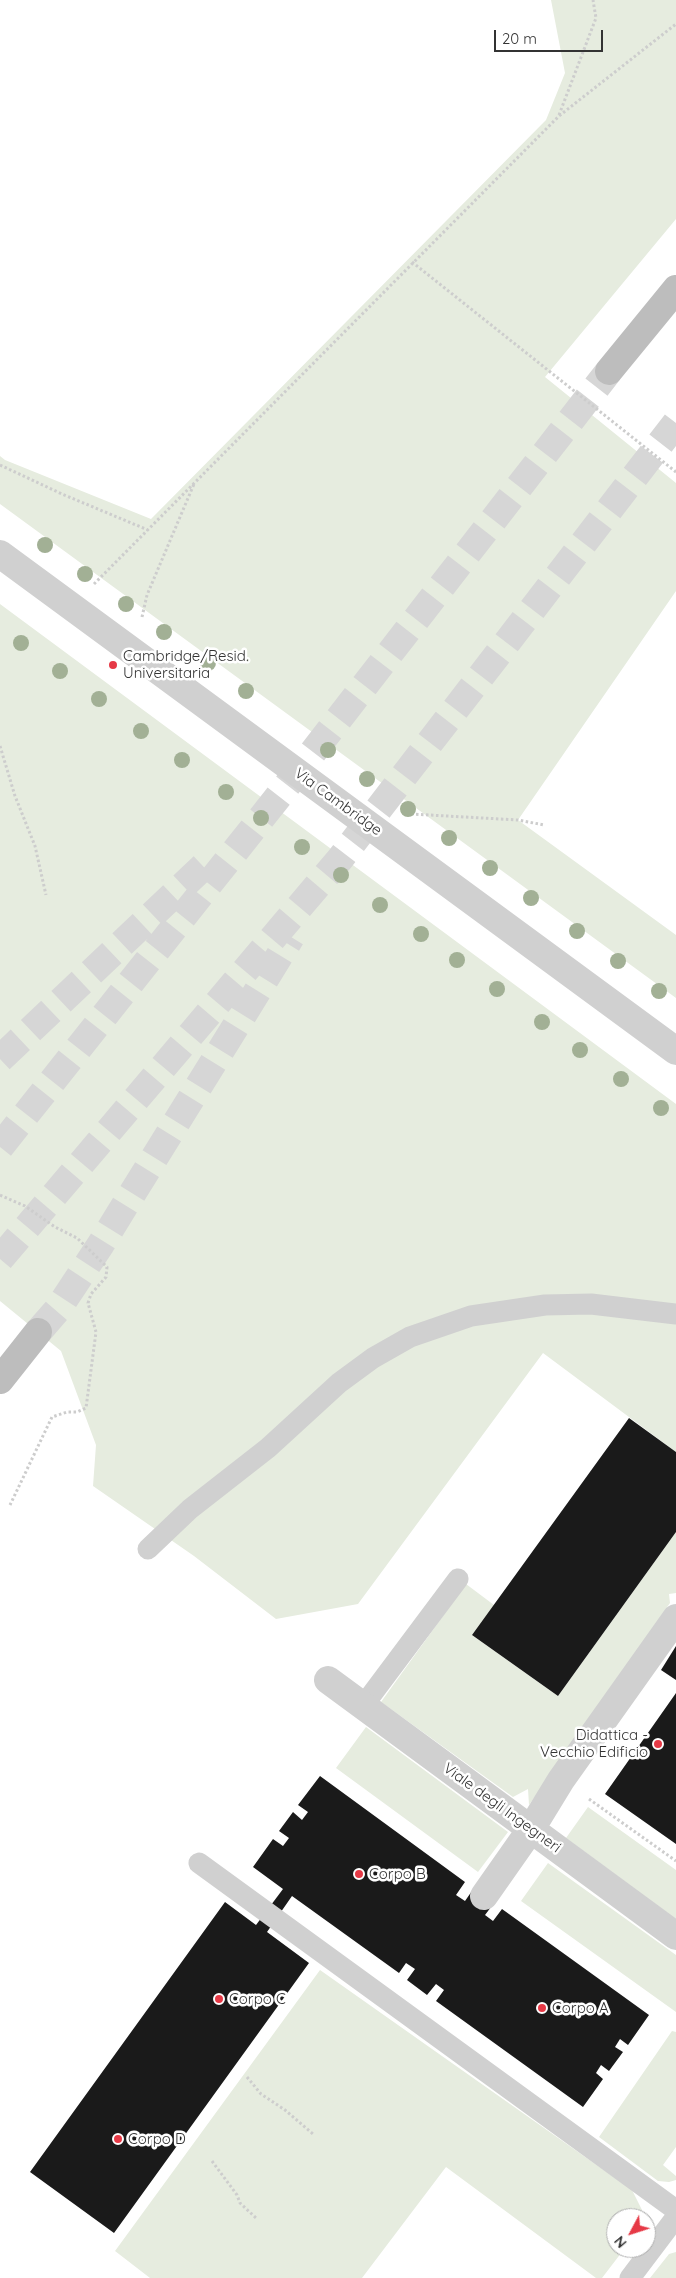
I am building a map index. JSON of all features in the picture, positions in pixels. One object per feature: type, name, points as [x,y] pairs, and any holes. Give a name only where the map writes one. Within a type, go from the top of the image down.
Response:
[{"type":"main road","points":[[609,370],[676,290]]},
{"type":"main road","points":[[0,1380],[38,1332]]},
{"type":"street","name":"Via Cambridge","points":[[0,554],[676,1050]]},
{"type":"street","points":[[484,1896],[531,1829],[562,1780],[676,1618]]},
{"type":"street","name":"Viale degli Ingegneri","points":[[328,1680],[676,1936]]},
{"type":"lane","points":[[148,1549],[190,1509],[268,1448],[339,1383],[374,1358],[410,1338],[471,1316],[544,1305],[591,1304],[676,1314]]},
{"type":"lane","points":[[363,1706],[458,1579]]},
{"type":"lane","points":[[199,1863],[676,2210]]},
{"type":"lane","points":[[630,2278],[676,2217]]},
{"type":"path","points":[[559,116],[596,18],[593,0]]},
{"type":"path","points":[[71,607],[559,116],[676,24]]},
{"type":"path","points":[[412,262],[676,472]]},
{"type":"path","points":[[0,465],[62,494],[148,530]]},
{"type":"path","points":[[136,655],[139,628],[147,594],[195,482]]},
{"type":"path","points":[[0,746],[15,796],[35,846],[46,895]]},
{"type":"path","points":[[412,814],[524,820],[544,824]]},
{"type":"path","points":[[562,1780],[676,1861]]},
{"type":"path","points":[[247,2077],[262,2094],[285,2110],[313,2134]]},
{"type":"path","points":[[212,2161],[237,2195],[240,2203],[256,2218]]},
{"type":"shaded area","points":[[551,0],[676,0],[676,219],[545,377],[676,483],[676,591],[518,820],[676,935],[676,998],[0,504],[0,456],[5,460],[151,519],[546,120],[565,73]]},
{"type":"shaded area","points":[[0,604],[676,1104],[676,1452],[543,1353],[358,1604],[276,1619],[194,1556],[93,1486],[96,1445],[61,1351],[0,1301]]},
{"type":"shaded area","points":[[676,1532],[676,1593],[669,1594],[670,1603],[529,1805],[528,1789],[513,1797],[381,1702],[466,1584],[494,1605],[472,1635],[558,1696]]},
{"type":"shaded area","points":[[366,1727],[508,1832],[478,1872],[336,1768]]},
{"type":"shaded area","points":[[588,1807],[676,1870],[676,1919],[566,1838]]},
{"type":"shaded area","points":[[548,1863],[676,1955],[676,2012],[521,1901]]},
{"type":"shaded area","points":[[320,1970],[632,2190],[641,2208],[606,2208],[606,2258],[617,2258],[602,2278],[596,2278],[446,2167],[362,2278],[150,2278],[115,2251]]},
{"type":"shaded area","points":[[672,2031],[676,2032],[676,2147],[663,2165],[676,2176],[676,2180],[669,2182],[658,2181],[599,2137]]},
{"type":"shaded area","points":[[676,2252],[676,2278],[650,2278],[669,2254]]},
{"type":"building","points":[[629,1418],[676,1452],[676,1532],[558,1696],[472,1635]]},
{"type":"building","points":[[676,1646],[676,1680],[661,1670]]},
{"type":"building","name":"Didattica - Vecchio Edificio","points":[[676,1693],[676,1844],[605,1794]]},
{"type":"building","points":[[320,1776],[465,1882],[456,1895],[465,1901],[474,1888],[494,1903],[485,1915],[493,1921],[502,1909],[649,2015],[628,2045],[620,2039],[615,2047],[623,2052],[609,2071],[601,2065],[596,2073],[603,2079],[583,2107],[436,2001],[444,1990],[436,1984],[427,1995],[407,1980],[415,1969],[406,1963],[399,1973],[292,1896],[267,1932],[309,1963],[114,2233],[30,2172],[225,1902],[256,1925],[283,1889],[253,1867],[273,1839],[283,1846],[289,1838],[279,1831],[293,1812],[302,1820],[308,1812],[298,1805]]},
{"type":"tunnel","points":[[0,1147],[278,797],[609,371]]},
{"type":"tunnel","points":[[0,1259],[340,859],[676,423]]},
{"type":"tunnel","points":[[0,1059],[207,863]]},
{"type":"tunnel","points":[[38,1332],[58,1309],[101,1244],[291,937]]},
{"type":"place","name":"Cambridge/Resid. Universitaria","points":[[113,665]]},
{"type":"place","name":"Didattica - Vecchio Edificio","points":[[658,1744]]},
{"type":"place","name":"Corpo B","points":[[359,1874]]},
{"type":"place","name":"Corpo C","points":[[219,1999]]},
{"type":"place","name":"Corpo A","points":[[542,2008]]},
{"type":"place","name":"Corpo D","points":[[118,2139]]}]
